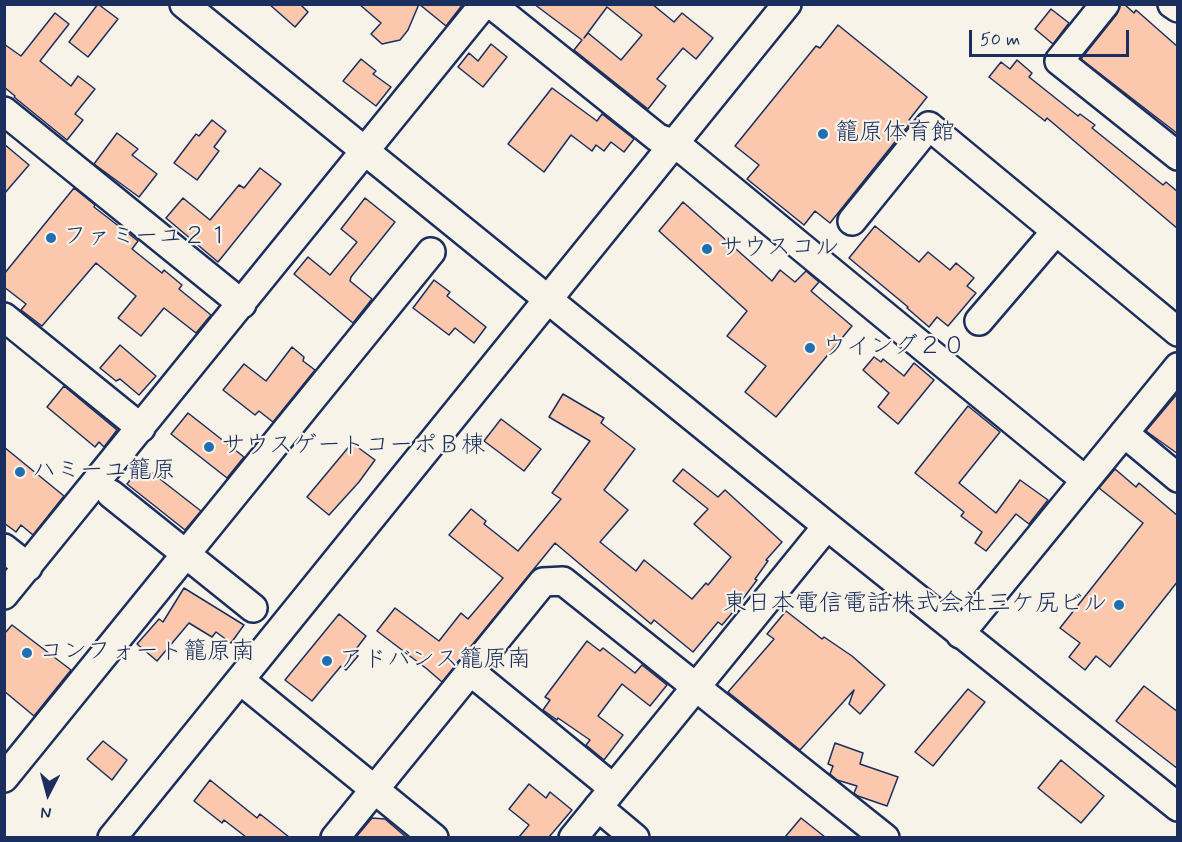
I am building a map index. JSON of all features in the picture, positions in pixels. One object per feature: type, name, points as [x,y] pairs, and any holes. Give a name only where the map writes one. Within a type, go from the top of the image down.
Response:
[{"type":"street","points":[[184,4],[827,526],[1178,807]]},
{"type":"street","points":[[4,595],[484,4]]},
{"type":"street","points":[[491,4],[658,138],[676,144],[1085,480]]},
{"type":"street","points":[[1105,4],[1059,61],[1178,156]]},
{"type":"street","points":[[1172,4],[1178,9]]},
{"type":"street","points":[[112,837],[676,144],[776,9]]},
{"type":"street","points":[[4,111],[242,304]]},
{"type":"street","points":[[852,221],[929,126],[1178,332]]},
{"type":"street","points":[[979,321],[1056,231]]},
{"type":"street","points":[[10,763],[186,555],[431,252]]},
{"type":"street","points":[[4,317],[141,428]]},
{"type":"street","points":[[960,633],[1178,367]]},
{"type":"street","points":[[1124,433],[1178,478]]},
{"type":"street","points":[[111,494],[253,608]]},
{"type":"street","points":[[573,837],[827,526]]},
{"type":"street","points":[[4,548],[28,567]]},
{"type":"street","points":[[335,837],[543,582],[563,581],[885,837]]},
{"type":"street","points":[[470,670],[606,798],[634,837]]},
{"type":"street","points":[[240,680],[434,837]]},
{"type":"building","points":[[98,4],[118,19],[88,57],[69,42]]},
{"type":"building","points":[[269,4],[300,4],[308,12],[295,27]]},
{"type":"building","points":[[359,4],[419,4],[408,30],[400,40],[382,44],[371,34],[381,23]]},
{"type":"building","points":[[419,4],[463,4],[446,26]]},
{"type":"building","points":[[534,4],[652,4],[674,22],[682,13],[713,38],[696,59],[683,48],[657,79],[666,86],[648,109],[574,50],[582,40]],"holes":[[[607,7],[642,35],[621,60],[588,33],[584,38]]]},
{"type":"building","points":[[1120,4],[1124,4],[1134,13],[1136,10],[1178,47],[1178,134],[1081,59],[1117,14]]},
{"type":"building","points":[[1051,9],[1069,23],[1053,44],[1035,29]]},
{"type":"building","points":[[55,13],[69,24],[40,61],[71,86],[78,76],[95,89],[75,114],[83,120],[67,140],[4,87],[4,44],[21,56]]},
{"type":"building","name":"籠原体育館","points":[[838,25],[927,97],[909,120],[911,122],[830,223],[815,211],[804,225],[747,179],[759,165],[735,146],[816,46],[820,48]]},
{"type":"building","points":[[491,44],[507,57],[483,87],[458,67],[469,53],[478,61]]},
{"type":"building","points":[[361,59],[376,71],[373,74],[391,87],[376,106],[343,81]]},
{"type":"building","points":[[1017,60],[1032,73],[1029,77],[1078,116],[1080,114],[1095,125],[1092,128],[1163,185],[1166,182],[1178,192],[1178,229],[1047,118],[1045,121],[989,77],[1001,62],[1010,69]]},
{"type":"building","points":[[552,88],[597,121],[602,114],[634,139],[624,152],[611,142],[604,151],[596,145],[592,151],[571,135],[544,172],[508,144]]},
{"type":"building","points":[[212,120],[226,131],[214,147],[219,151],[197,180],[174,163],[196,134],[199,136]]},
{"type":"building","points":[[117,133],[138,149],[132,155],[157,174],[139,197],[94,164]]},
{"type":"building","points":[[4,144],[29,165],[4,194]]},
{"type":"building","points":[[260,168],[281,184],[218,262],[166,218],[183,198],[210,220],[239,185],[244,188]]},
{"type":"building","points":[[74,188],[95,205],[94,207],[138,241],[132,249],[162,273],[164,270],[182,285],[179,289],[211,315],[196,333],[164,308],[141,336],[118,318],[136,296],[96,263],[42,326],[21,310],[26,304],[4,287],[4,274]]},
{"type":"building","points":[[365,198],[395,222],[351,277],[350,281],[372,299],[353,323],[294,274],[308,257],[330,275],[357,242],[341,229]]},
{"type":"building","points":[[683,202],[772,281],[780,270],[795,282],[806,271],[819,282],[811,291],[852,326],[776,417],[745,392],[766,366],[727,336],[747,311],[659,231]]},
{"type":"building","points":[[875,226],[919,262],[928,252],[950,270],[956,263],[974,278],[967,286],[976,293],[948,326],[937,317],[929,327],[849,258]]},
{"type":"building","points":[[434,280],[450,292],[447,296],[486,327],[474,343],[455,328],[449,335],[413,308]]},
{"type":"building","points":[[120,345],[156,376],[139,395],[120,379],[116,381],[100,368]]},
{"type":"building","points":[[292,347],[304,357],[303,361],[315,370],[273,422],[259,411],[255,415],[223,390],[244,364],[266,381]]},
{"type":"building","points":[[874,357],[881,362],[883,359],[904,376],[914,363],[934,380],[898,424],[878,407],[889,393],[863,370]]},
{"type":"building","points":[[64,386],[117,430],[104,447],[99,442],[95,447],[47,407]]},
{"type":"building","points":[[1178,393],[1178,454],[1146,431]]},
{"type":"building","points":[[563,394],[604,418],[601,423],[635,449],[604,490],[628,510],[600,542],[636,571],[644,560],[692,599],[706,583],[708,585],[731,557],[694,524],[708,509],[673,481],[683,469],[718,497],[725,490],[782,542],[766,560],[768,561],[755,579],[757,580],[733,612],[722,625],[718,622],[693,652],[654,620],[651,624],[555,543],[442,682],[377,631],[395,608],[439,641],[461,613],[468,619],[503,578],[449,535],[471,509],[486,521],[484,524],[518,551],[561,499],[552,493],[590,441],[549,417]]},
{"type":"building","points":[[968,406],[1000,432],[959,483],[996,513],[1020,480],[1048,500],[1029,524],[1016,514],[986,551],[975,543],[982,532],[961,516],[964,512],[915,473]]},
{"type":"building","name":"サウスゲートコーポＢ棟","points":[[188,413],[244,457],[227,478],[171,434]]},
{"type":"building","points":[[501,419],[541,449],[524,471],[484,441]]},
{"type":"building","points":[[352,443],[375,460],[359,482],[329,515],[307,497]]},
{"type":"building","name":"ハミーユ籠原","points":[[4,447],[64,496],[33,535],[21,525],[16,532],[4,523]]},
{"type":"building","points":[[142,465],[201,511],[185,530],[127,484]]},
{"type":"building","name":"東日本電信電話株式会社三ケ尻ビル","points":[[1115,469],[1136,487],[1139,483],[1178,516],[1178,581],[1110,667],[1096,656],[1085,670],[1069,657],[1080,643],[1060,628],[1143,523],[1099,488]]},
{"type":"building","points":[[184,588],[244,625],[231,643],[216,632],[212,637],[189,623],[157,661],[137,644],[159,619],[163,622]]},
{"type":"building","points":[[786,611],[822,639],[824,637],[852,656],[885,685],[860,714],[849,704],[854,690],[800,750],[728,692],[774,639],[767,634]]},
{"type":"building","name":"アドバンス籠原南","points":[[339,614],[366,636],[353,653],[358,656],[346,670],[341,666],[312,701],[285,680]]},
{"type":"building","name":"コンフォート籠原南","points":[[12,625],[71,670],[34,716],[4,691],[4,634]]},
{"type":"building","points":[[587,641],[600,651],[603,648],[635,673],[642,665],[667,685],[650,706],[622,684],[598,716],[623,735],[604,760],[586,745],[590,740],[543,710],[550,700],[545,697]]},
{"type":"building","points":[[1144,686],[1178,712],[1178,769],[1116,721]]},
{"type":"building","points":[[968,689],[985,702],[933,766],[915,752]]},
{"type":"building","points":[[103,741],[127,760],[112,780],[87,759]]},
{"type":"building","points":[[835,743],[863,753],[860,764],[898,777],[887,806],[858,796],[854,793],[857,786],[837,780],[830,774],[833,766],[828,764]]},
{"type":"building","points":[[1061,760],[1104,796],[1081,823],[1038,788]]},
{"type":"building","points":[[210,780],[257,818],[260,814],[289,837],[246,837],[224,820],[222,823],[194,801]]},
{"type":"building","points":[[529,784],[546,798],[550,792],[572,810],[549,837],[519,837],[529,825],[509,809]]},
{"type":"building","points":[[372,818],[385,819],[406,837],[356,837]]},
{"type":"building","points":[[801,818],[825,837],[785,837]]},
{"type":"place","name":"籠原体育館","points":[[823,134]]},
{"type":"place","name":"ファミーユ２１","points":[[51,238]]},
{"type":"place","name":"サウスコル","points":[[707,249]]},
{"type":"place","name":"ウイング２０","points":[[810,348]]},
{"type":"place","name":"サウスゲートコーポＢ棟","points":[[209,447]]},
{"type":"place","name":"ハミーユ籠原","points":[[20,472]]},
{"type":"place","name":"東日本電信電話株式会社三ケ尻ビル","points":[[1119,605]]},
{"type":"place","name":"コンフォート籠原南","points":[[27,653]]},
{"type":"place","name":"アドバンス籠原南","points":[[327,661]]}]
